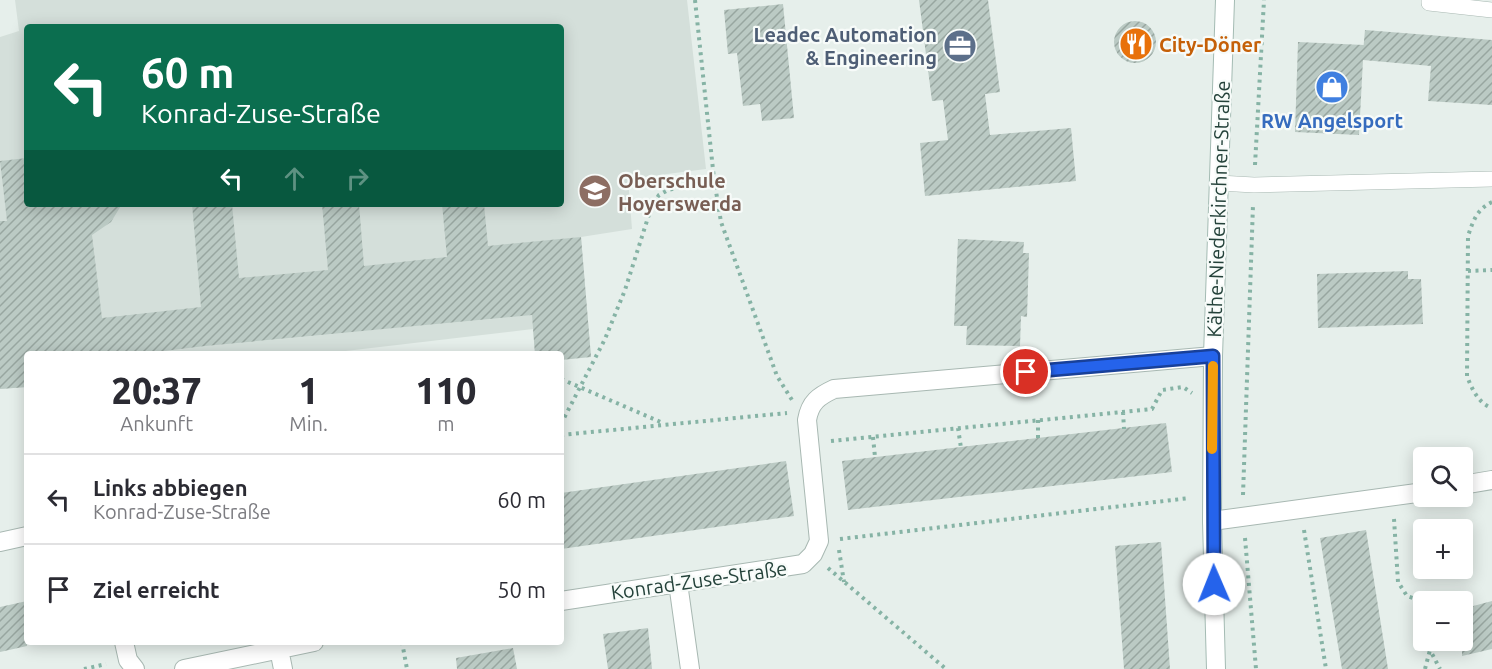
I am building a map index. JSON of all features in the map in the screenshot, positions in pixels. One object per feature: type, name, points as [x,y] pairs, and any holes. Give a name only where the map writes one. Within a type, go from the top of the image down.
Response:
[{"type":"street","name":"Käthe-Niederkirchner-Straße","points":[[1216,669],[1212,521],[1213,356],[1225,0]]},
{"type":"street","points":[[805,412],[819,396],[834,389],[1213,356]]},
{"type":"street","name":"Konrad-Zuse-Straße","points":[[564,600],[803,564],[813,554],[819,542],[805,412]]},
{"type":"street","points":[[1473,483],[1492,480]]},
{"type":"street","points":[[1212,521],[1413,494]]},
{"type":"street","points":[[0,542],[24,537]]},
{"type":"street","points":[[678,583],[690,669]]},
{"type":"street","points":[[125,645],[128,660],[135,669]]},
{"type":"street","points":[[184,669],[299,645]]},
{"type":"street","points":[[279,649],[283,669]]},
{"type":"lane","points":[[1429,0],[1428,3],[1492,10]]},
{"type":"lane","points":[[1219,183],[1254,185],[1492,179]]},
{"type":"path","points":[[695,0],[714,179],[721,222],[777,376],[805,412]]},
{"type":"path","points":[[1256,669],[1243,517],[1254,185],[1264,0]]},
{"type":"path","points":[[564,418],[604,339],[625,290],[652,205],[659,195],[668,190],[714,179]]},
{"type":"path","points":[[1492,202],[1483,206],[1473,219],[1468,236],[1467,376],[1474,394],[1492,408]]},
{"type":"path","points":[[1468,271],[1492,270]]},
{"type":"path","points":[[564,379],[663,424]]},
{"type":"path","points":[[828,442],[1152,409],[1161,390],[1183,387],[1192,393]]},
{"type":"path","points":[[564,435],[805,412]]},
{"type":"path","points":[[1123,412],[1124,429]]},
{"type":"path","points":[[1038,420],[1038,440]]},
{"type":"path","points":[[958,428],[961,448]]},
{"type":"path","points":[[873,437],[875,457]]},
{"type":"path","points":[[844,582],[837,539],[1212,495]]},
{"type":"path","points":[[1392,497],[1398,582],[1407,596],[1413,598]]},
{"type":"path","points":[[1301,509],[1326,669]]},
{"type":"path","points":[[813,554],[946,669]]},
{"type":"path","points":[[403,645],[407,669]]},
{"type":"path","points":[[1425,669],[1431,651]]},
{"type":"path","points":[[1431,651],[1440,669]]},
{"type":"shaded area","name":"Oberschule Hoyerswerda","points":[[15,0],[687,0],[706,169],[628,179],[632,229],[581,237],[591,357],[564,356],[564,351],[535,351],[533,329],[346,351],[24,351],[24,387],[0,389],[0,37],[19,31]]},
{"type":"building","points":[[919,0],[988,0],[1000,92],[985,94],[990,135],[1071,128],[1076,181],[925,196],[920,143],[948,140],[943,100],[932,101]]},
{"type":"building","points":[[783,4],[794,118],[762,121],[760,104],[743,106],[737,53],[728,54],[724,10]]},
{"type":"building","name":"City-Döner","points":[[1135,21],[1143,22],[1150,27],[1155,34],[1155,50],[1150,57],[1143,62],[1135,63],[1127,62],[1120,57],[1115,50],[1114,42],[1115,34],[1120,27],[1127,22]]},
{"type":"building","points":[[1365,30],[1492,40],[1492,105],[1428,101],[1431,66],[1363,60],[1359,135],[1295,132],[1298,42],[1364,45]]},
{"type":"building","points":[[24,158],[24,207],[120,207],[111,222],[92,235],[102,318],[201,307],[192,207],[232,207],[239,278],[328,270],[322,207],[359,207],[364,266],[447,257],[442,207],[484,207],[488,246],[581,237],[591,357],[564,360],[564,351],[535,351],[532,315],[164,351],[24,351],[24,387],[0,389],[0,221],[7,221],[0,161]]},
{"type":"building","points":[[958,239],[1024,242],[1023,253],[1029,253],[1027,317],[1021,316],[1020,346],[966,345],[967,326],[954,326]]},
{"type":"building","points":[[1408,271],[1408,279],[1421,279],[1423,324],[1318,328],[1317,274]]},
{"type":"building","points":[[1166,423],[1172,472],[848,510],[842,461]]},
{"type":"building","points":[[786,461],[794,516],[564,549],[564,493]]},
{"type":"building","points":[[1366,530],[1388,669],[1342,669],[1320,538]]},
{"type":"building","points":[[1161,542],[1170,669],[1124,669],[1115,546]]},
{"type":"building","points":[[1492,601],[1492,649],[1462,656],[1462,651],[1473,651],[1473,606]]},
{"type":"building","points":[[24,602],[24,645],[27,646],[0,652],[0,607]]},
{"type":"building","points":[[648,628],[652,669],[608,669],[603,634]]},
{"type":"building","points":[[513,648],[517,669],[457,669],[456,658]]},
{"type":"slow traffic","points":[[1212,449],[1213,366]]},
{"type":"place","name":"City-Döner","points":[[1136,44]]},
{"type":"place","name":"Leadec Automation & Engineering","points":[[960,46]]},
{"type":"place","name":"RW Angelsport","points":[[1332,87]]},
{"type":"place","name":"Oberschule Hoyerswerda","points":[[595,191]]},
{"type":"route","points":[[1026,372],[1213,356],[1214,584]]}]
